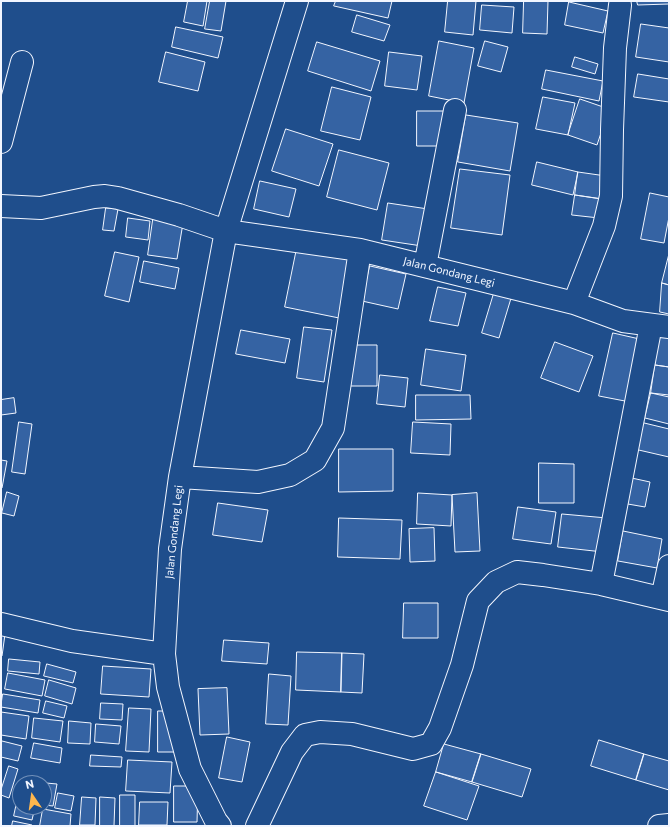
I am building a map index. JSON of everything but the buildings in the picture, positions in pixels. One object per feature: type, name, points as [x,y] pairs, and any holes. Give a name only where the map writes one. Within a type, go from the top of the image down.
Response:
[{"type":"street","name":"Jalan Gondang Legi","points":[[220,826],[216,821],[190,769],[168,687],[164,654],[170,549],[180,477],[226,231],[297,1]]},
{"type":"street","points":[[574,303],[604,226],[611,196],[612,130],[616,48],[620,5]]},
{"type":"street","points":[[1,142],[22,62]]},
{"type":"street","points":[[425,266],[455,110]]},
{"type":"street","points":[[1,206],[41,208],[105,196],[179,214],[226,231]]},
{"type":"street","name":"Jalan Gondang Legi","points":[[226,231],[360,250],[574,303],[623,321],[660,326]]},
{"type":"street","points":[[180,477],[258,482],[290,475],[315,460],[333,428],[360,250]]},
{"type":"street","points":[[601,584],[660,326]]},
{"type":"street","points":[[257,826],[292,752],[306,735],[320,732],[352,734],[413,748],[432,744],[440,728],[462,665],[478,601],[496,582],[517,572],[543,574],[601,584],[667,586]]},
{"type":"street","points":[[1,624],[72,641],[164,654]]},
{"type":"street","points":[[659,826],[669,825]]}]
